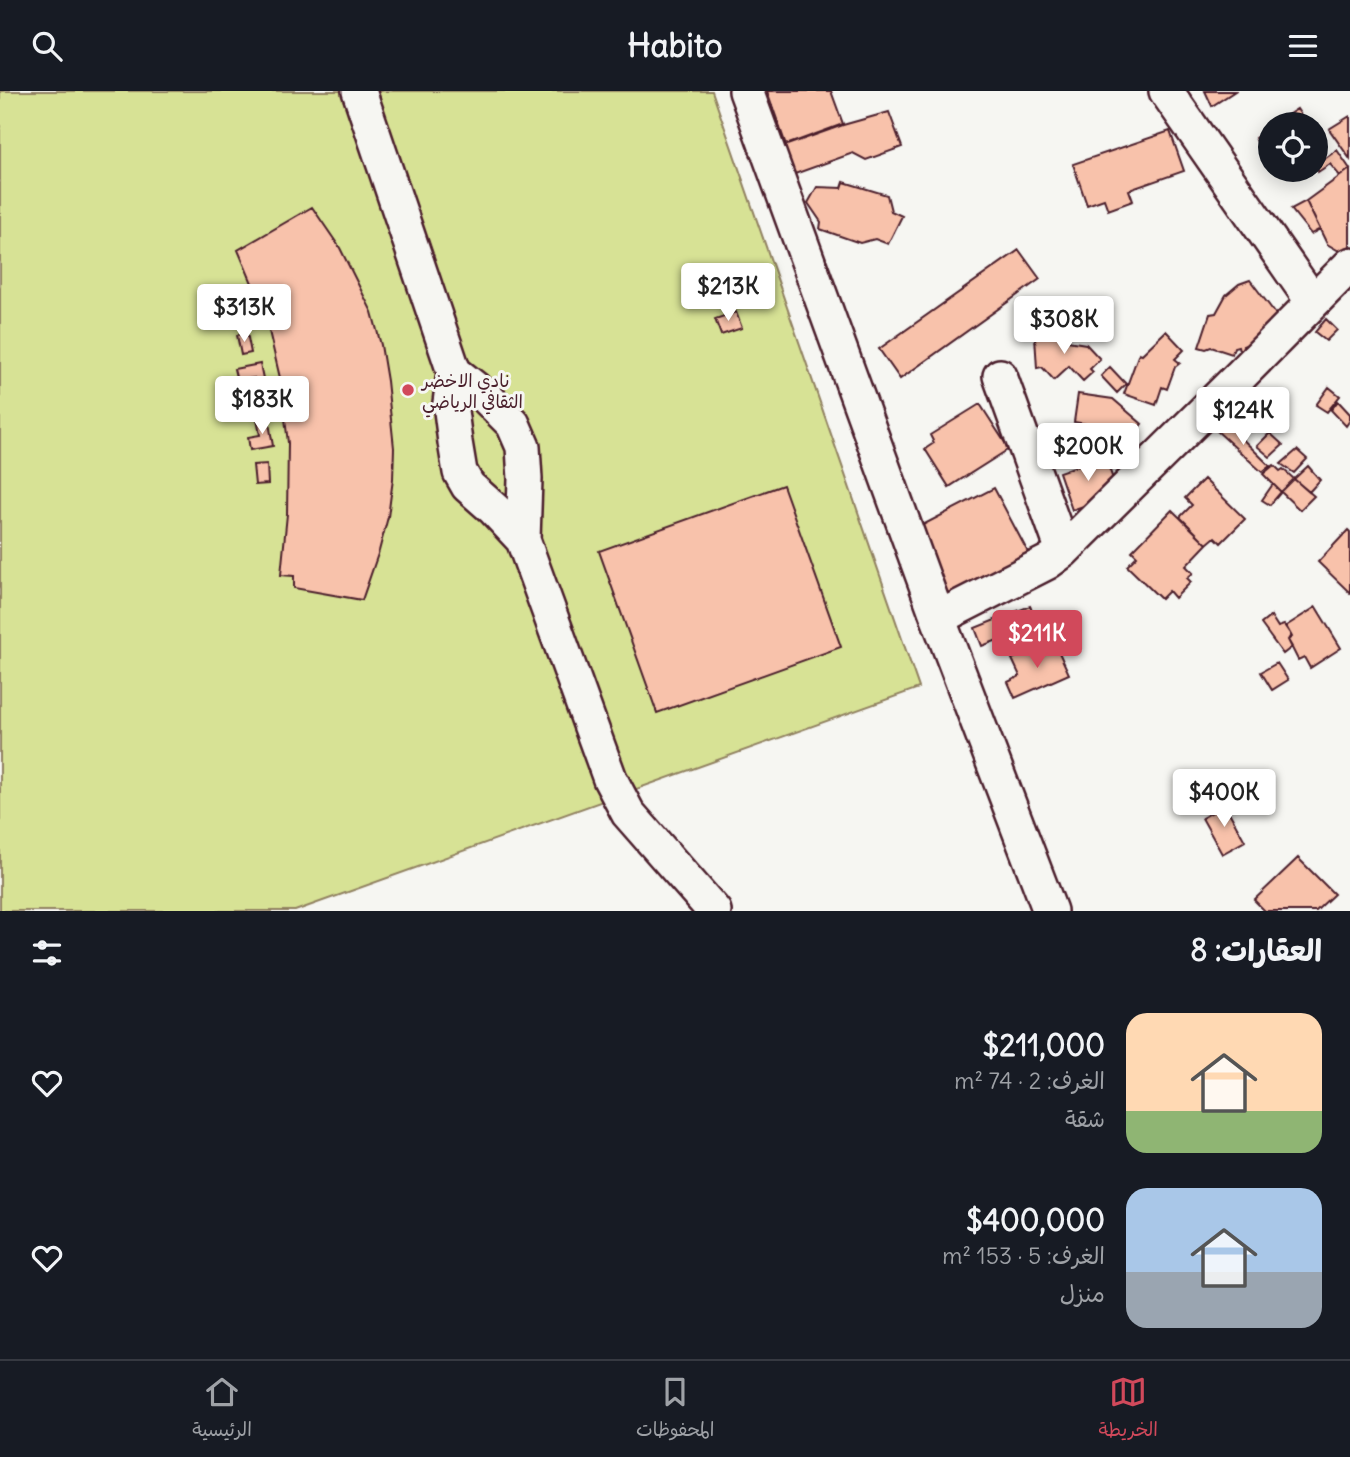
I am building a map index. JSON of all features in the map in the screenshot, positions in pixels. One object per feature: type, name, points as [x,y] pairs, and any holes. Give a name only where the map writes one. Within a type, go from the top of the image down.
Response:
[{"type":"street","points":[[359,91],[453,372],[450,403],[460,472],[468,486],[523,540]]},
{"type":"street","points":[[746,91],[938,618],[1050,911]]},
{"type":"street","points":[[1166,91],[1313,302]]},
{"type":"street","points":[[938,618],[1048,562],[1063,551],[1350,265]]},
{"type":"street","points":[[453,372],[487,398],[513,424],[523,447],[523,540],[610,779],[628,813],[714,911]]},
{"type":"street","points":[[1000,376],[1063,551]]},
{"type":"green space","name":"نادي الاخضر الثقافي الرياضي","points":[[0,91],[712,91],[919,688],[295,911],[0,911]]},
{"type":"building","points":[[767,91],[831,91],[843,124],[786,145]]},
{"type":"building","points":[[1205,91],[1235,91],[1212,106]]},
{"type":"building","points":[[889,112],[902,147],[866,160],[853,153],[792,175],[783,151],[787,145]]},
{"type":"building","points":[[1350,116],[1350,159],[1329,129]]},
{"type":"building","points":[[1170,131],[1184,171],[1129,190],[1133,201],[1108,210],[1104,199],[1087,205],[1073,164]]},
{"type":"building","points":[[1337,150],[1350,169],[1340,176],[1330,164],[1328,165],[1328,156]]},
{"type":"building","points":[[1350,169],[1350,246],[1339,251],[1327,244],[1306,201]]},
{"type":"building","points":[[844,182],[887,195],[891,211],[902,216],[888,244],[875,239],[860,243],[820,229],[821,222],[808,203],[817,187],[842,188]]},
{"type":"building","points":[[1306,201],[1320,229],[1311,234],[1291,209]]},
{"type":"building","points":[[312,207],[340,248],[372,312],[387,381],[394,448],[393,479],[388,517],[362,600],[294,588],[294,576],[281,575],[287,514],[288,443],[280,378],[265,314],[238,250]]},
{"type":"building","points":[[1019,250],[1040,279],[900,379],[879,349]]},
{"type":"building","points":[[1250,280],[1281,321],[1249,349],[1246,345],[1243,346],[1244,350],[1239,350],[1238,346],[1234,347],[1232,354],[1211,347],[1199,347],[1210,314],[1216,313],[1226,295],[1239,284]]},
{"type":"building","points":[[736,312],[742,328],[721,335],[715,319]]},
{"type":"building","points":[[1326,319],[1337,330],[1326,341],[1315,332]]},
{"type":"building","points":[[1166,331],[1184,350],[1175,359],[1180,363],[1175,367],[1167,389],[1162,387],[1156,405],[1124,394],[1139,353],[1142,354]]},
{"type":"building","points":[[247,333],[251,353],[241,355],[237,335]]},
{"type":"building","points":[[1067,335],[1067,341],[1086,344],[1100,359],[1090,369],[1093,372],[1083,381],[1069,366],[1054,380],[1042,367],[1037,368],[1035,337]]},
{"type":"building","points":[[260,364],[266,393],[257,395],[254,378],[237,381],[234,369]]},
{"type":"building","points":[[1110,367],[1126,384],[1117,393],[1101,376]]},
{"type":"building","points":[[1329,387],[1340,396],[1327,412],[1316,405]]},
{"type":"building","points":[[1078,394],[1113,399],[1142,424],[1121,450],[1092,425],[1074,422]]},
{"type":"building","points":[[1338,401],[1350,414],[1346,426],[1331,410]]},
{"type":"building","points":[[980,404],[1009,449],[949,487],[925,449],[934,443],[930,435]]},
{"type":"building","points":[[268,417],[273,446],[250,450],[248,437],[260,435],[257,419]]},
{"type":"building","points":[[1225,422],[1270,466],[1262,472],[1217,431]]},
{"type":"building","points":[[1270,433],[1283,445],[1270,457],[1257,446]]},
{"type":"building","points":[[1297,450],[1307,459],[1294,473],[1281,464]]},
{"type":"building","points":[[1105,456],[1118,494],[1072,510],[1059,472]]},
{"type":"building","points":[[267,464],[268,484],[255,485],[253,465]]},
{"type":"building","points":[[1274,465],[1294,479],[1281,492],[1263,474]]},
{"type":"building","points":[[1308,466],[1320,480],[1309,492],[1294,479]]},
{"type":"building","points":[[1204,479],[1245,519],[1221,543],[1215,537],[1207,544],[1180,517],[1192,505],[1185,498]]},
{"type":"building","points":[[1294,479],[1314,496],[1300,510],[1281,492]]},
{"type":"building","points":[[1273,484],[1281,492],[1270,505],[1262,500]]},
{"type":"building","points":[[783,485],[841,647],[657,713],[599,551]]},
{"type":"building","points":[[994,488],[1031,558],[949,600],[913,530]]},
{"type":"building","points":[[1172,510],[1207,544],[1186,566],[1193,573],[1187,578],[1191,582],[1175,598],[1169,591],[1161,599],[1127,566],[1137,556],[1132,551]]},
{"type":"building","points":[[1348,530],[1350,532],[1350,593],[1318,562]]},
{"type":"building","points":[[1030,606],[1034,615],[1043,611],[1049,628],[1042,631],[1044,637],[1009,652],[1003,638],[982,646],[975,628]]},
{"type":"building","points":[[1316,607],[1341,648],[1310,668],[1304,657],[1298,660],[1288,640],[1292,637],[1286,626]]},
{"type":"building","points":[[1271,616],[1278,627],[1284,625],[1291,635],[1288,640],[1292,647],[1283,654],[1261,624]]},
{"type":"building","points":[[1048,643],[1052,650],[1057,648],[1069,674],[1015,698],[1008,682],[1020,676],[1012,659]]},
{"type":"building","points":[[1277,663],[1288,680],[1272,690],[1261,672]]},
{"type":"building","points":[[1225,805],[1245,841],[1222,854],[1202,818]]},
{"type":"building","points":[[1298,858],[1334,894],[1316,911],[1265,911],[1254,900]]},
{"type":"place","name":"نادي الاخضر الثقافي الرياضي","points":[[408,390]]}]
